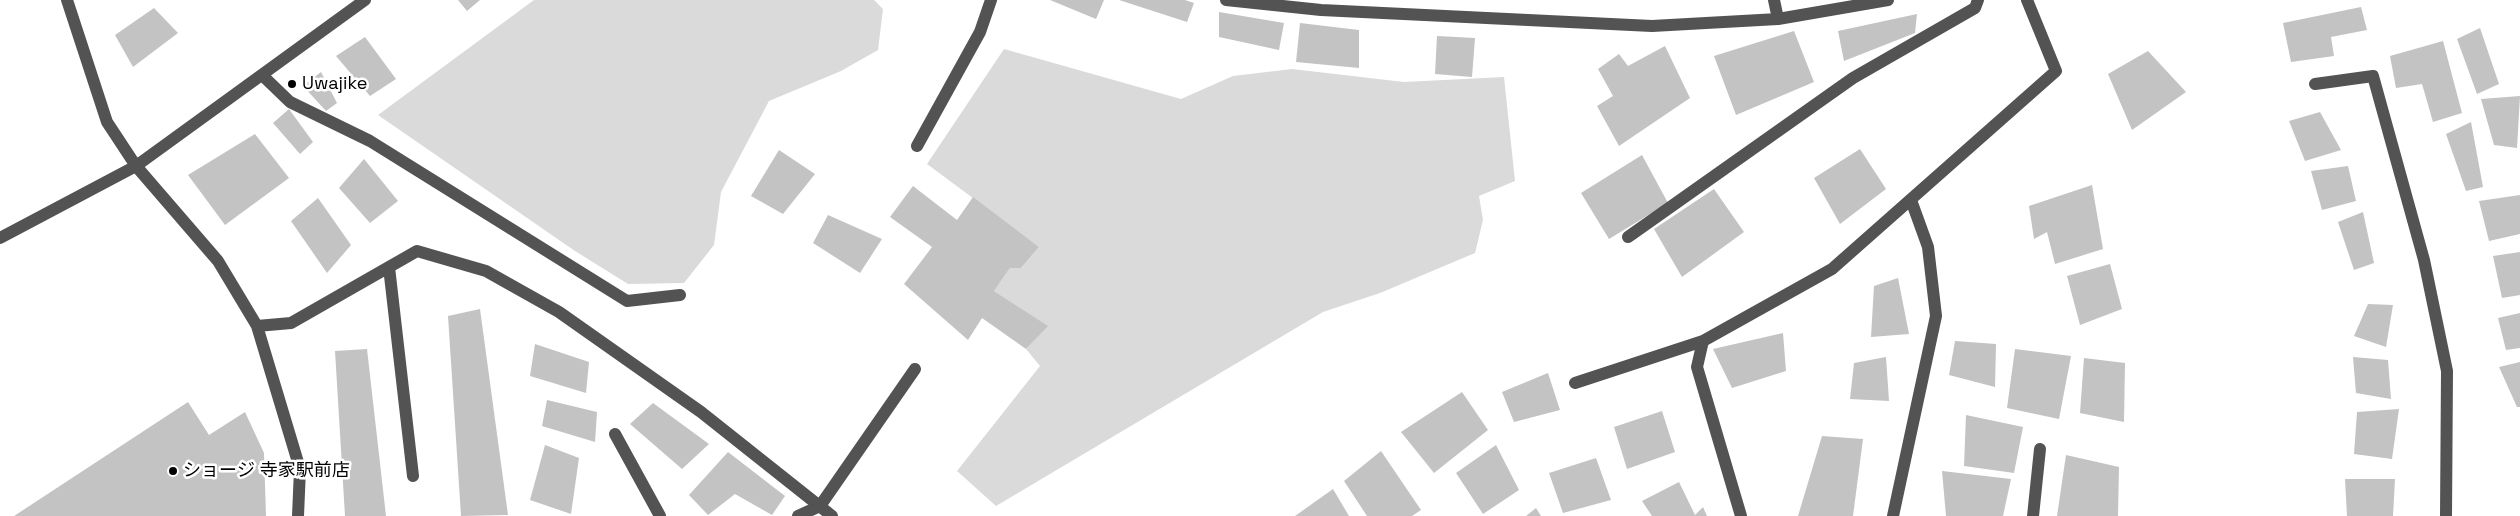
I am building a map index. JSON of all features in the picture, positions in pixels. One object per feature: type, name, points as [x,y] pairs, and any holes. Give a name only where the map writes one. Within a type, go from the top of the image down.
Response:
[{"type":"street","points":[[67,0],[107,122],[136,166],[218,261],[257,326],[300,469],[298,516]]},
{"type":"street","points":[[0,238],[136,166],[365,0]]},
{"type":"street","points":[[917,146],[980,32],[991,0]]},
{"type":"street","points":[[1226,0],[1321,10],[1652,26],[1778,19],[1888,0]]},
{"type":"street","points":[[1774,0],[1778,19]]},
{"type":"street","points":[[1628,238],[1853,78],[1976,8],[1978,0]]},
{"type":"street","points":[[1575,383],[1703,341],[1832,269],[2056,70],[2027,0]]},
{"type":"street","points":[[262,74],[290,102],[370,140],[627,301],[680,295]]},
{"type":"street","points":[[2315,84],[2373,76],[2424,260],[2447,371],[2446,516]]},
{"type":"street","points":[[1893,516],[1936,316],[1928,247],[1911,200]]},
{"type":"street","points":[[257,326],[291,323],[418,251],[486,271],[575,323],[700,412],[832,516]]},
{"type":"street","points":[[389,267],[413,476]]},
{"type":"street","points":[[1703,341],[1697,367],[1741,516]]},
{"type":"street","points":[[798,516],[820,506],[915,369]]},
{"type":"street","points":[[615,434],[660,516]]},
{"type":"street","points":[[2033,516],[2040,449]]},
{"type":"shaded area","points":[[534,0],[874,0],[883,9],[878,50],[841,71],[769,101],[721,192],[714,245],[684,283],[628,284],[575,251],[378,115]]},
{"type":"shaded area","points":[[1004,49],[1181,99],[1233,76],[1292,69],[1404,82],[1504,77],[1515,181],[1479,196],[1483,220],[1475,253],[1380,293],[1323,312],[996,506],[957,471],[1040,366],[1026,349],[1047,326],[994,291],[1010,268],[1021,268],[1039,247],[927,164]]},
{"type":"building","points":[[458,0],[480,0],[467,11]]},
{"type":"building","points":[[1050,0],[1104,0],[1096,19]]},
{"type":"building","points":[[1119,0],[1185,0],[1194,3],[1187,22]]},
{"type":"building","points":[[2361,7],[2367,30],[2331,37],[2334,56],[2291,62],[2283,23]]},
{"type":"building","points":[[154,8],[178,33],[133,67],[115,35]]},
{"type":"building","points":[[1219,12],[1284,23],[1279,50],[1219,37]]},
{"type":"building","points":[[1917,14],[1915,33],[1844,61],[1838,31]]},
{"type":"building","points":[[1300,23],[1359,30],[1359,68],[1296,62]]},
{"type":"building","points":[[2480,28],[2499,84],[2477,94],[2457,39]]},
{"type":"building","points":[[1794,31],[1814,82],[1736,115],[1714,56]]},
{"type":"building","points":[[1437,36],[1475,38],[1472,77],[1435,74]]},
{"type":"building","points":[[365,37],[396,79],[370,96],[336,56]]},
{"type":"building","points":[[2443,41],[2462,113],[2433,122],[2422,84],[2396,88],[2390,56]]},
{"type":"building","points":[[1665,46],[1690,98],[1619,146],[1597,106],[1613,96],[1598,69],[1619,54],[1628,66]]},
{"type":"building","points":[[2148,51],[2186,92],[2132,130],[2108,74]]},
{"type":"building","points":[[321,72],[337,103],[326,111],[303,86]]},
{"type":"building","points":[[2520,96],[2517,148],[2494,145],[2481,99]]},
{"type":"building","points":[[289,109],[313,142],[300,154],[273,123]]},
{"type":"building","points":[[2320,112],[2341,150],[2305,161],[2289,121]]},
{"type":"building","points":[[2471,122],[2483,187],[2466,191],[2446,134]]},
{"type":"building","points":[[255,134],[289,178],[225,225],[188,175]]},
{"type":"building","points":[[1860,149],[1886,189],[1840,224],[1814,178]]},
{"type":"building","points":[[779,150],[815,174],[783,214],[751,196]]},
{"type":"building","points":[[1642,155],[1668,203],[1609,239],[1581,193]]},
{"type":"building","points":[[364,159],[398,201],[370,223],[339,188]]},
{"type":"building","points":[[2348,166],[2356,201],[2322,210],[2311,171]]},
{"type":"building","points":[[2092,185],[2103,249],[2055,264],[2047,232],[2034,239],[2029,206]]},
{"type":"building","points":[[913,186],[957,220],[973,197],[1039,247],[1021,268],[1010,268],[994,291],[1048,326],[1026,349],[982,318],[968,340],[904,284],[932,247],[890,217]]},
{"type":"building","points":[[1714,189],[1744,232],[1682,277],[1654,229]]},
{"type":"building","points":[[2520,195],[2520,234],[2489,241],[2479,201]]},
{"type":"building","points":[[318,198],[351,245],[327,273],[291,221]]},
{"type":"building","points":[[2363,212],[2374,263],[2354,270],[2338,222]]},
{"type":"building","points":[[828,215],[882,239],[860,273],[813,243]]},
{"type":"building","points":[[2520,252],[2520,295],[2502,298],[2493,256]]},
{"type":"building","points":[[2110,264],[2122,309],[2080,325],[2067,276]]},
{"type":"building","points":[[1898,278],[1909,334],[1871,337],[1874,286]]},
{"type":"building","points":[[2368,304],[2393,305],[2386,347],[2354,336]]},
{"type":"building","points":[[480,309],[508,515],[461,516],[448,316]]},
{"type":"building","points":[[2520,313],[2520,348],[2506,350],[2498,318]]},
{"type":"building","points":[[1783,333],[1786,371],[1732,388],[1713,349]]},
{"type":"building","points":[[1955,341],[1996,344],[1995,387],[1949,375]]},
{"type":"building","points":[[535,344],[589,362],[586,393],[530,376]]},
{"type":"building","points":[[367,349],[386,516],[345,516],[335,351]]},
{"type":"building","points":[[2015,349],[2071,356],[2059,419],[2007,408]]},
{"type":"building","points":[[1886,357],[1889,401],[1850,399],[1854,363]]},
{"type":"building","points":[[2353,357],[2388,360],[2391,399],[2356,393]]},
{"type":"building","points":[[2084,358],[2125,363],[2124,422],[2080,413]]},
{"type":"building","points":[[2520,362],[2520,407],[2517,407],[2499,367]]},
{"type":"building","points":[[1548,373],[1560,410],[1514,422],[1502,392]]},
{"type":"building","points":[[1462,392],[1488,430],[1434,473],[1401,432]]},
{"type":"building","points":[[547,400],[597,412],[595,442],[542,426]]},
{"type":"building","name":"ショージ 寺家駅前店","points":[[188,402],[209,435],[245,412],[264,453],[266,516],[14,516]]},
{"type":"building","points":[[653,403],[709,444],[682,469],[630,424]]},
{"type":"building","points":[[2399,409],[2392,459],[2354,454],[2357,412]]},
{"type":"building","points":[[1662,411],[1675,452],[1627,469],[1614,427]]},
{"type":"building","points":[[1966,415],[2023,427],[2014,473],[1964,466]]},
{"type":"building","points":[[1822,436],[1863,439],[1853,516],[1798,516]]},
{"type":"building","points":[[545,445],[579,458],[571,514],[530,500]]},
{"type":"building","points":[[1496,445],[1519,490],[1483,514],[1456,473]]},
{"type":"building","points":[[1381,451],[1421,510],[1412,516],[1367,516],[1344,481]]},
{"type":"building","points":[[728,452],[785,496],[772,515],[735,494],[708,515],[689,495]]},
{"type":"building","points":[[2066,455],[2119,467],[2118,516],[2057,516]]},
{"type":"building","points":[[1596,458],[1611,500],[1563,513],[1549,473]]},
{"type":"building","points":[[1942,471],[2011,479],[2003,516],[1946,516]]},
{"type":"building","points":[[2345,479],[2395,479],[2393,516],[2347,516]]},
{"type":"building","points":[[1679,482],[1695,515],[1703,507],[1707,516],[1652,516],[1642,501]]},
{"type":"building","points":[[1333,489],[1349,516],[1295,516]]},
{"type":"building","points":[[1536,508],[1541,516],[1526,516]]},
{"type":"place","name":"Uwajike","points":[[292,84]]},
{"type":"place","name":"ショージ 寺家駅前店","points":[[173,471]]}]
